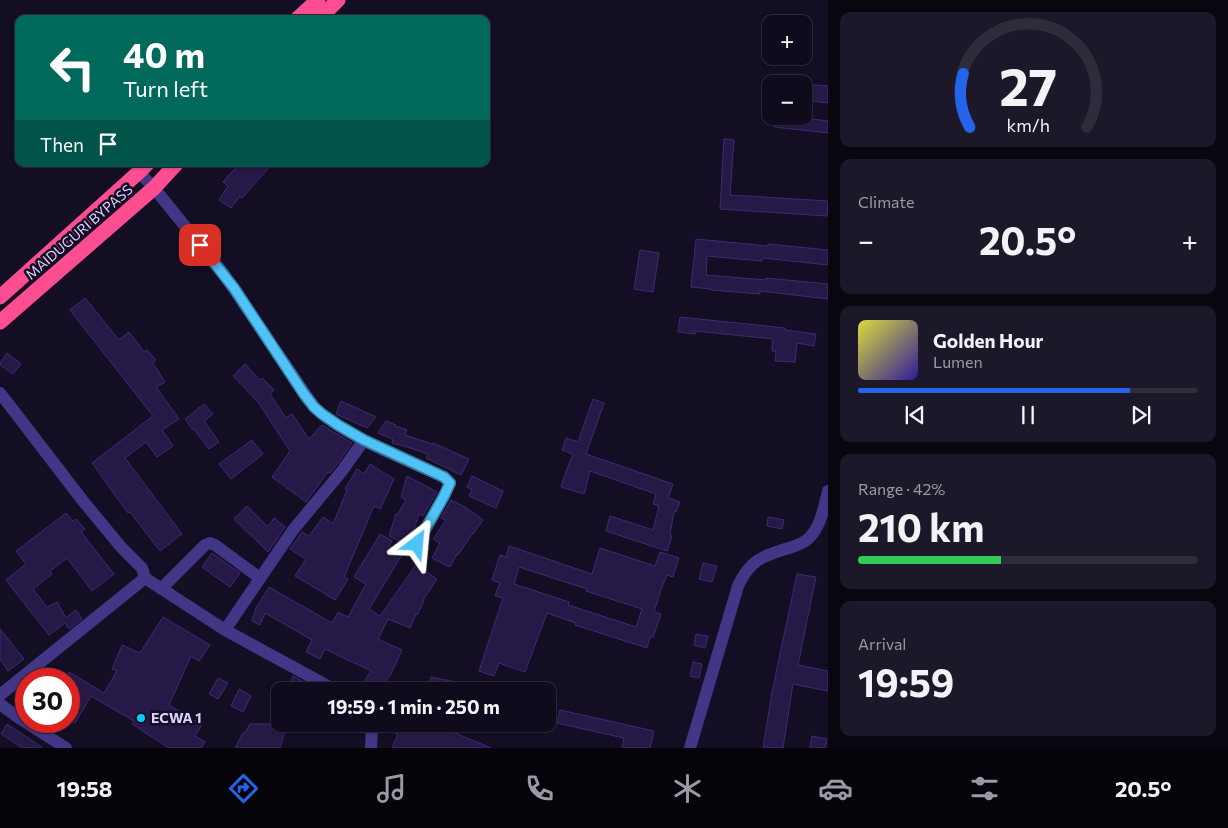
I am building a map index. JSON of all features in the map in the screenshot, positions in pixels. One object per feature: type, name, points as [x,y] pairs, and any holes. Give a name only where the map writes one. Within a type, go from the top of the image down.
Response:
[{"type":"highway","points":[[301,15],[318,0]]},
{"type":"highway","points":[[323,15],[338,0]]},
{"type":"highway","name":"MAIDUGURI BYPASS","points":[[0,322],[154,188],[173,167]]},
{"type":"highway","name":"MAIDUGURI BYPASS","points":[[0,298],[143,168]]},
{"type":"street","points":[[143,168],[154,188],[224,273],[314,407],[364,440],[444,477],[450,483],[417,544]]},
{"type":"street","points":[[0,393],[83,501],[121,547],[142,568],[145,578],[225,630],[320,682]]},
{"type":"street","points":[[225,630],[293,530],[364,440]]},
{"type":"street","points":[[690,748],[738,586],[744,573],[754,562],[765,556],[802,544],[809,538],[818,526],[828,491]]},
{"type":"street","points":[[161,589],[205,544],[210,543],[260,578]]},
{"type":"street","points":[[0,695],[145,578]]},
{"type":"street","points":[[0,704],[66,748]]},
{"type":"street","points":[[371,748],[372,732]]},
{"type":"building","points":[[812,85],[828,86],[828,103],[812,101]]},
{"type":"building","points":[[812,119],[828,121],[828,133],[774,127],[774,125],[812,125]]},
{"type":"building","points":[[724,139],[734,140],[730,195],[828,201],[827,216],[720,209]]},
{"type":"building","points":[[236,167],[269,167],[242,198],[240,196],[231,208],[219,200],[228,186],[223,182]]},
{"type":"building","points":[[696,239],[828,250],[828,265],[763,258],[762,261],[707,256],[706,275],[828,284],[828,299],[760,291],[760,294],[691,287]]},
{"type":"building","points":[[640,250],[659,253],[653,292],[634,289]]},
{"type":"building","points":[[85,298],[119,340],[129,332],[144,352],[147,350],[156,360],[153,363],[165,382],[156,387],[179,419],[162,430],[173,446],[157,457],[146,442],[125,458],[182,534],[160,551],[130,512],[128,513],[92,463],[153,416],[70,310]]},
{"type":"building","points":[[680,317],[785,328],[785,330],[816,334],[814,346],[797,343],[795,362],[775,361],[776,351],[772,351],[773,339],[695,331],[695,334],[678,332]]},
{"type":"building","points":[[7,353],[21,364],[13,374],[0,365]]},
{"type":"building","points":[[245,364],[260,380],[262,378],[274,390],[270,394],[286,418],[292,414],[309,439],[322,425],[352,443],[336,466],[330,473],[328,472],[306,502],[272,477],[290,451],[258,402],[233,376]]},
{"type":"building","points":[[593,399],[604,403],[586,454],[673,484],[668,498],[680,502],[676,512],[674,511],[670,535],[672,536],[667,551],[606,531],[610,516],[653,530],[659,506],[653,504],[656,494],[590,471],[584,494],[561,487],[573,454],[562,450],[566,438],[578,442]]},
{"type":"building","points":[[341,401],[376,417],[367,428],[336,414]]},
{"type":"building","points":[[204,404],[213,414],[204,421],[219,442],[209,449],[185,419]]},
{"type":"building","points":[[386,421],[407,430],[405,435],[433,443],[469,459],[461,475],[426,458],[428,454],[392,443],[393,439],[378,433]]},
{"type":"building","points":[[252,440],[263,454],[231,479],[219,464]]},
{"type":"building","points":[[370,464],[394,479],[380,509],[374,506],[344,577],[348,579],[335,600],[295,576],[306,559],[290,549],[302,532],[309,536],[323,517],[333,524],[347,490],[345,489],[357,469],[364,474]]},
{"type":"building","points":[[407,476],[437,492],[423,516],[419,514],[408,545],[389,536],[396,514],[398,514],[406,500],[401,497]]},
{"type":"building","points":[[472,476],[503,491],[496,508],[469,496],[472,489],[467,487]]},
{"type":"building","points":[[451,500],[483,520],[457,554],[450,567],[432,558],[440,543],[433,539],[446,520],[441,518]]},
{"type":"building","points":[[247,506],[268,527],[274,518],[285,527],[268,552],[234,519]]},
{"type":"building","points":[[66,513],[73,521],[76,519],[85,529],[81,532],[114,574],[92,591],[67,558],[50,571],[52,574],[33,589],[47,607],[57,602],[66,618],[76,610],[82,619],[69,629],[65,623],[49,635],[6,580],[26,564],[16,551]]},
{"type":"building","points":[[768,517],[784,520],[782,529],[767,526]]},
{"type":"building","points":[[380,534],[392,541],[389,546],[402,555],[369,609],[380,616],[416,565],[437,579],[423,600],[410,628],[388,619],[378,639],[402,650],[385,682],[364,682],[371,671],[325,649],[320,659],[306,652],[312,640],[265,613],[260,625],[252,621],[256,608],[269,587],[332,623],[338,612],[348,617],[366,584],[354,577]]},
{"type":"building","points":[[509,546],[592,574],[600,548],[655,566],[660,552],[679,558],[673,577],[667,575],[662,587],[654,612],[661,614],[647,648],[575,625],[576,623],[547,613],[525,672],[499,663],[494,676],[479,671],[503,598],[495,596],[500,583],[492,580],[500,555],[506,557]],"holes":[[[519,567],[587,589],[586,591],[642,609],[636,627],[568,605],[569,602],[514,584]]]},
{"type":"building","points":[[212,553],[240,573],[230,587],[202,567]]},
{"type":"building","points":[[703,563],[717,566],[712,582],[699,579]]},
{"type":"building","points":[[797,574],[816,577],[798,665],[828,671],[828,691],[793,684],[783,748],[763,748],[772,692]]},
{"type":"building","points":[[163,617],[210,645],[199,661],[191,656],[169,705],[202,725],[195,736],[205,742],[201,748],[169,748],[132,724],[134,721],[91,696],[80,715],[80,679],[104,693],[117,671],[112,669],[122,645],[140,653]]},
{"type":"building","points":[[0,629],[24,659],[8,671],[0,659]]},
{"type":"building","points":[[696,634],[708,636],[705,648],[694,645]]},
{"type":"building","points":[[693,662],[702,664],[699,678],[690,676]]},
{"type":"building","points":[[293,676],[302,681],[302,682],[291,682]]},
{"type":"building","points":[[431,677],[456,682],[430,682]]},
{"type":"building","points":[[218,678],[228,683],[218,699],[209,694]]},
{"type":"building","points":[[239,689],[251,696],[243,712],[231,706]]},
{"type":"building","points":[[560,710],[654,731],[650,748],[622,748],[624,738],[557,723]]},
{"type":"building","points":[[7,724],[15,729],[15,733],[20,733],[43,748],[23,748],[1,734]]},
{"type":"building","points":[[250,724],[271,724],[271,732],[285,732],[280,748],[235,748]]},
{"type":"building","points":[[391,732],[452,732],[491,748],[392,748],[398,734]]},
{"type":"building","points":[[812,736],[827,739],[825,748],[810,748]]},
{"type":"place","name":"ECWA 1","points":[[141,718]]},
{"type":"route","points":[[200,245],[224,273],[314,407],[338,425],[364,440],[444,477],[450,483],[417,544]]}]
